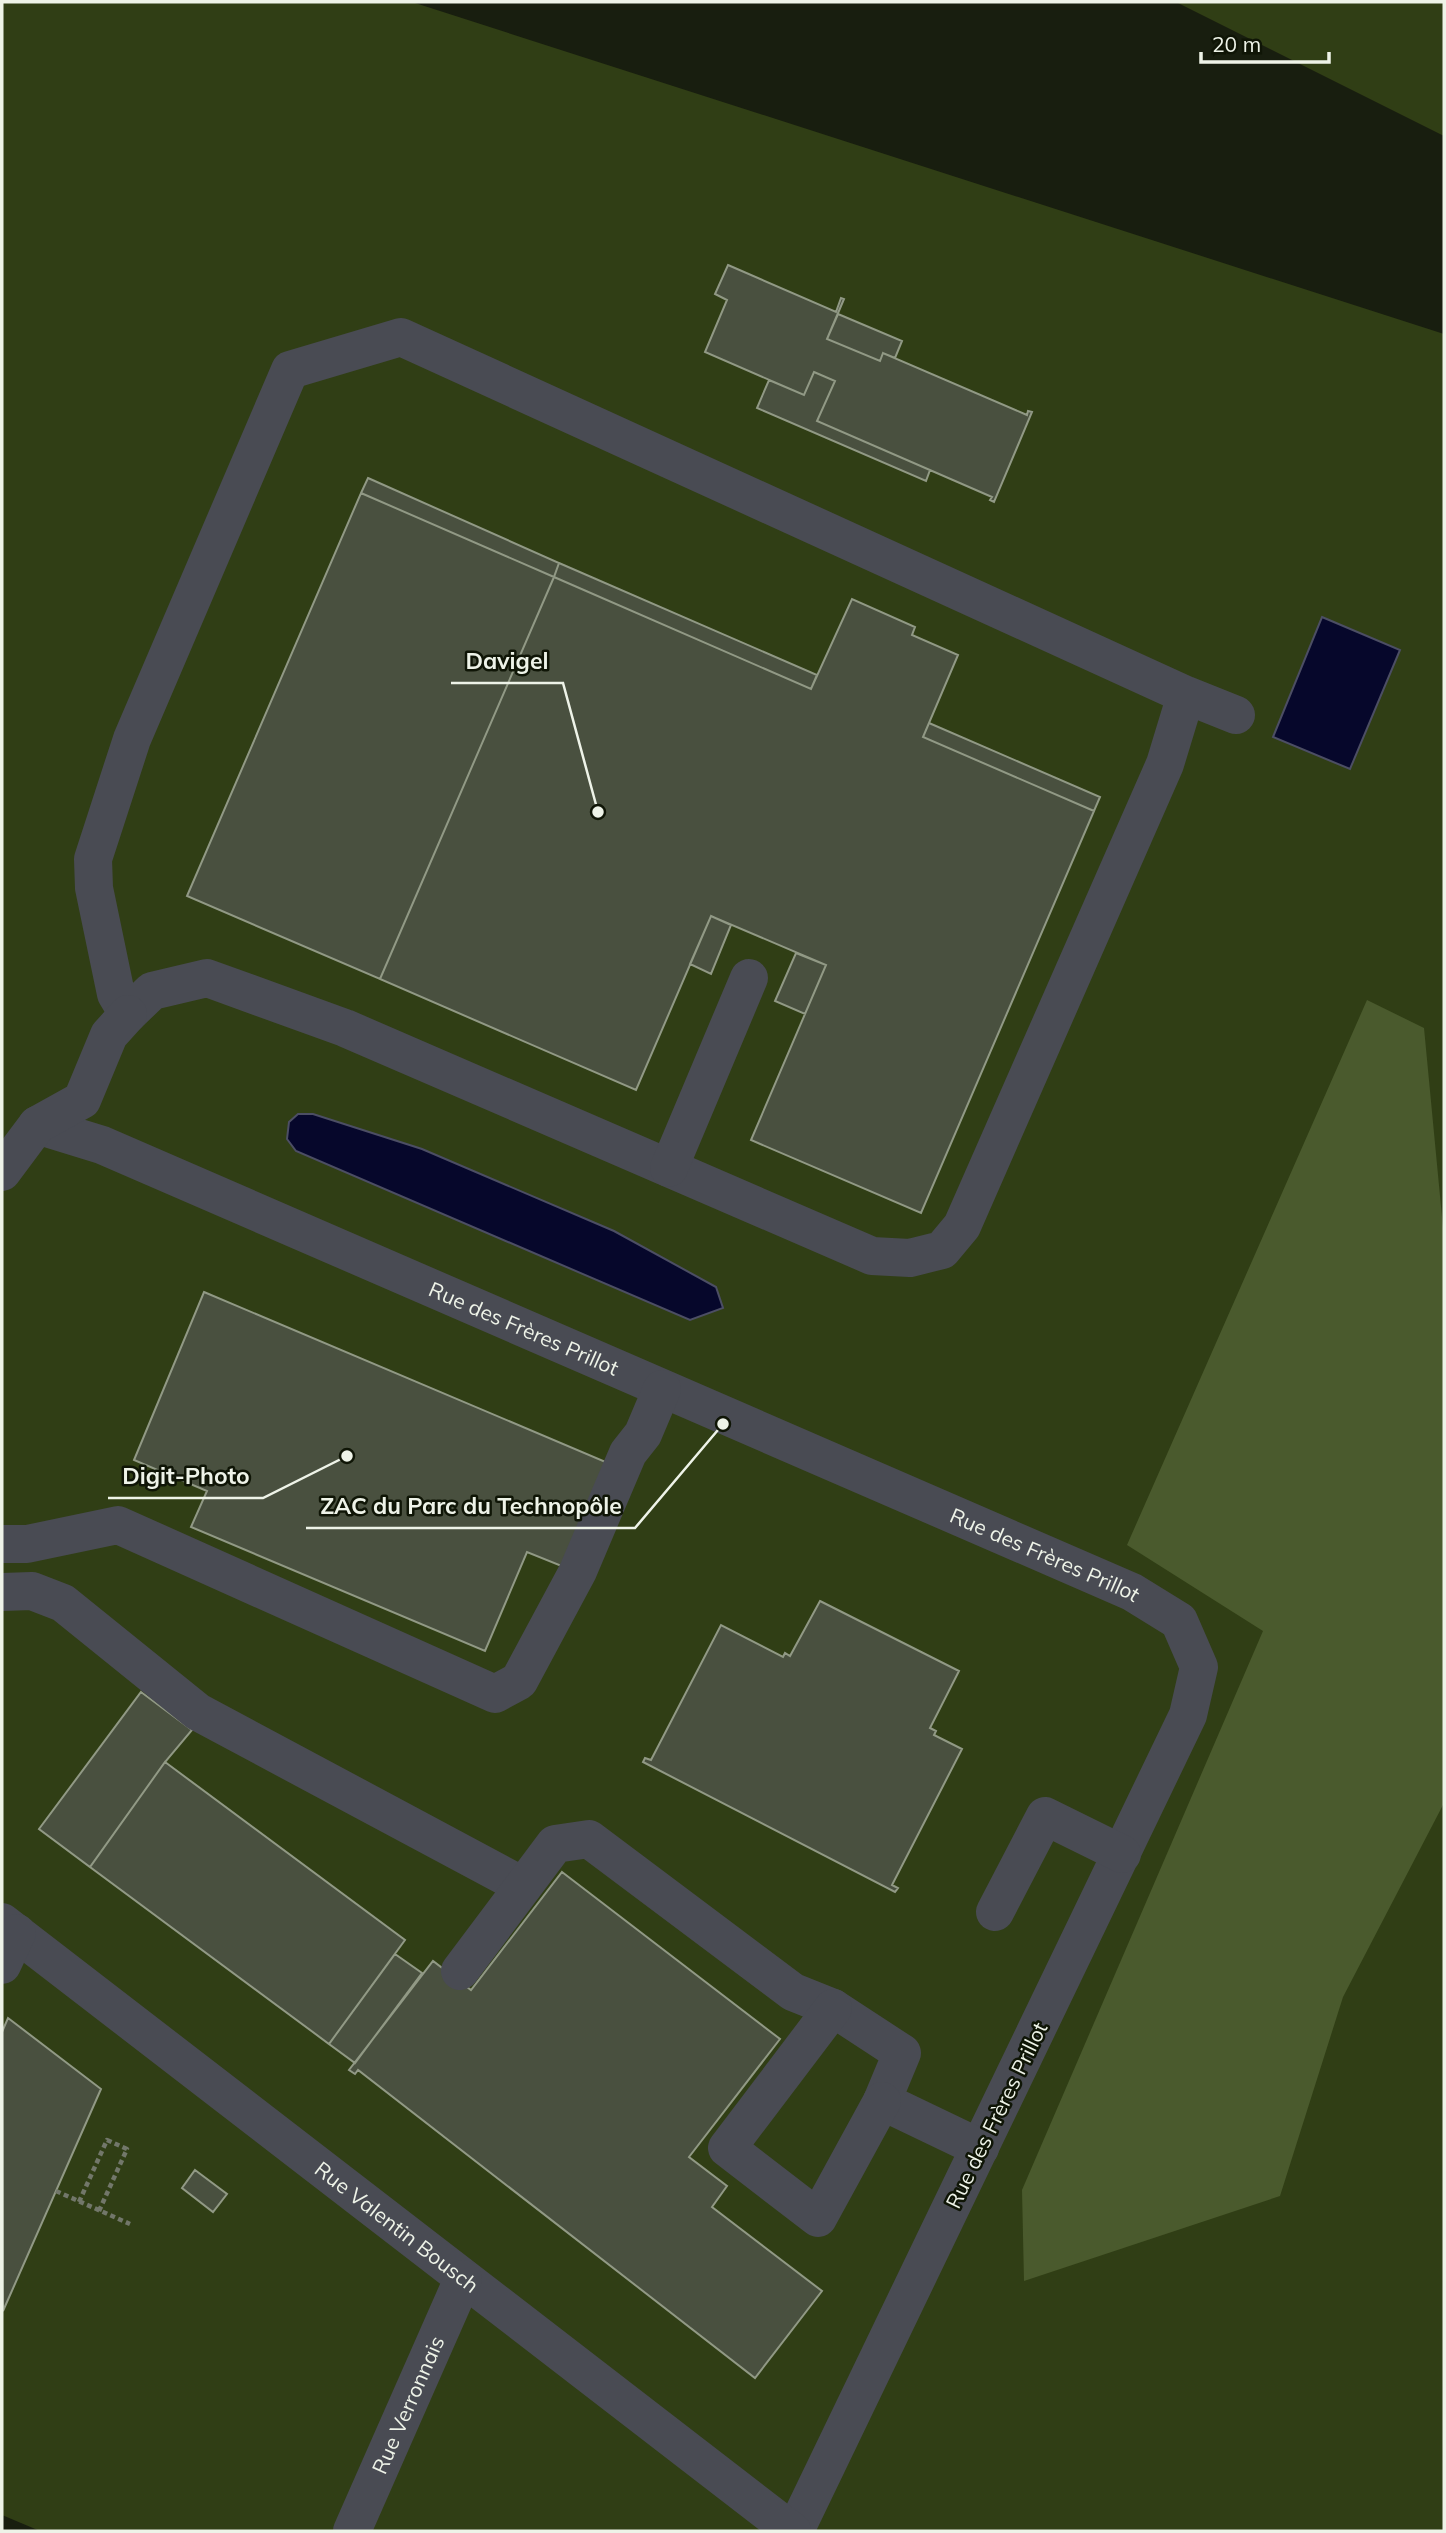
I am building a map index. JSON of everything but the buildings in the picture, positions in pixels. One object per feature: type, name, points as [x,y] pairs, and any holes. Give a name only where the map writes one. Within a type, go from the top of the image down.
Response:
[{"type":"street","points":[[128,1014],[116,995],[94,888],[93,859],[132,739],[290,370],[401,337],[1186,695],[1236,715]]},
{"type":"street","points":[[2,1172],[37,1125],[82,1100],[109,1035],[152,990],[207,978],[345,1028],[872,1256],[910,1258],[942,1250],[962,1226],[1165,764],[1186,695]]},
{"type":"street","points":[[669,1168],[749,978]]},
{"type":"street","name":"Rue des Frères Prillot","points":[[37,1125],[102,1145],[1132,1592],[1179,1621],[1199,1667],[1188,1715],[793,2531]]},
{"type":"street","points":[[2,1544],[27,1544],[118,1525],[495,1694],[519,1681],[578,1571],[628,1453],[643,1434],[662,1389]]},
{"type":"street","points":[[2,1592],[32,1591],[63,1604],[198,1712],[523,1886]]},
{"type":"street","points":[[995,1912],[1045,1816],[1122,1854]]},
{"type":"street","points":[[460,1970],[555,1844],[589,1839],[793,1992],[833,2008],[902,2053],[882,2101],[818,2218],[727,2148],[833,2008]]},
{"type":"street","name":"Rue Valentin Bousch","points":[[7,1940],[463,2279],[793,2531]]},
{"type":"street","points":[[882,2101],[980,2148]]},
{"type":"street","name":"Rue Verronnais","points":[[352,2531],[463,2279]]},
{"type":"path","points":[[79,2202],[107,2140],[127,2149],[99,2211]]},
{"type":"path","points":[[56,2191],[130,2224]]},
{"type":"green space","points":[[2,2],[412,2],[1444,334],[1444,2531],[40,2531],[2,2515]]},
{"type":"green space","points":[[1176,2],[1444,2],[1444,136]]},
{"type":"green space","points":[[1367,1000],[1424,1028],[1444,1238],[1444,1803],[1343,1997],[1280,2196],[1024,2281],[1022,2190],[1263,1631],[1127,1545]]},
{"type":"water","points":[[1322,617],[1400,650],[1350,769],[1273,737]]},
{"type":"water","points":[[298,1114],[313,1114],[422,1149],[614,1231],[716,1287],[723,1308],[690,1320],[296,1151],[287,1139],[289,1122]]},
{"type":"place","name":"Davigel","points":[[598,812]]},
{"type":"place","name":"ZAC du Parc du Technopôle","points":[[723,1424]]},
{"type":"place","name":"Digit-Photo","points":[[347,1456]]}]
